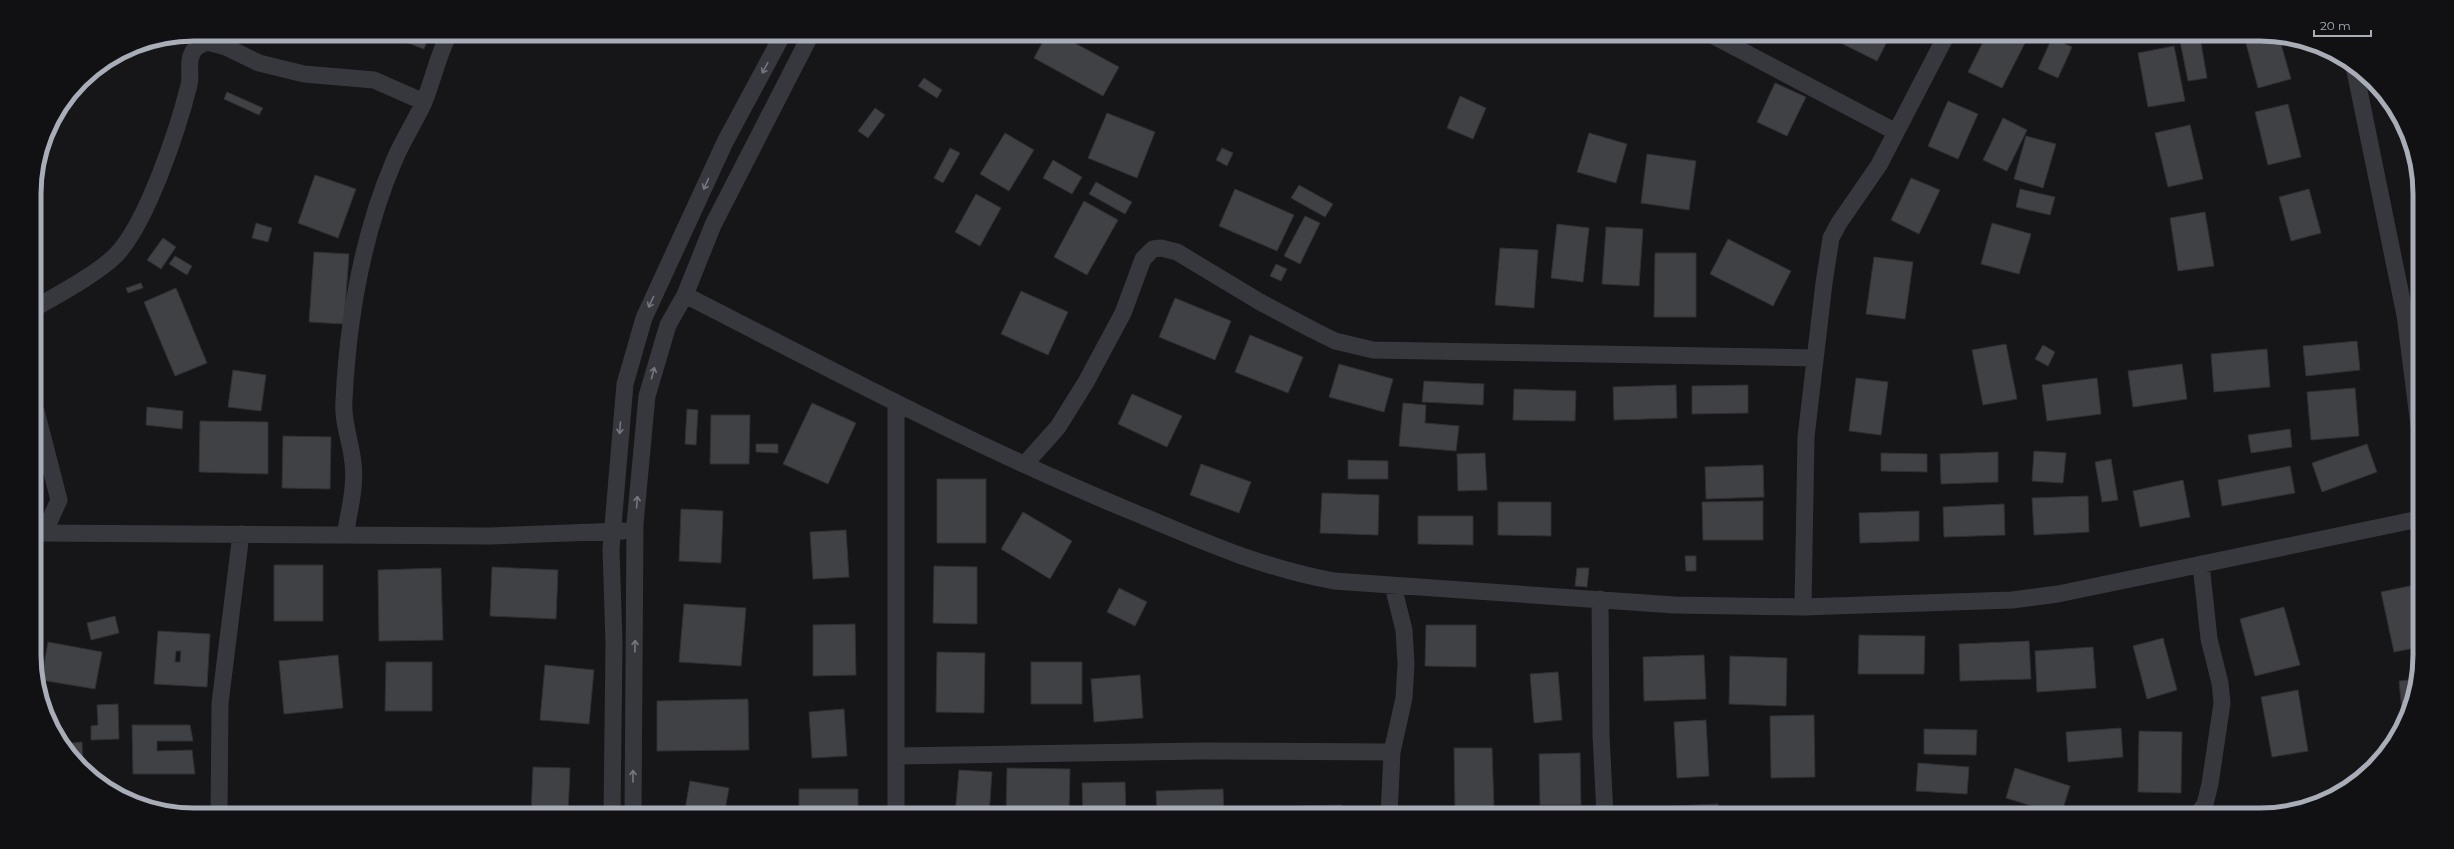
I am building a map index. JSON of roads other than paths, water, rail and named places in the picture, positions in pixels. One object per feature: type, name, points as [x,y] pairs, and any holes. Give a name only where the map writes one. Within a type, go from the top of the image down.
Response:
[{"type":"street","points":[[345,535],[353,482],[353,463],[345,426],[344,402],[347,354],[356,290],[376,210],[394,160],[424,102],[446,41]]},
{"type":"street","points":[[612,808],[613,532],[624,391],[644,318],[725,142],[779,41]]},
{"type":"street","points":[[633,808],[635,531],[647,396],[668,325],[686,294],[712,225],[806,41]]},
{"type":"street","points":[[1723,41],[1896,132]]},
{"type":"street","points":[[1803,607],[1806,437],[1831,238],[1839,223],[1879,165],[1943,41]]},
{"type":"street","points":[[41,304],[88,276],[116,255],[140,220],[171,144],[190,83],[188,63],[195,48],[207,42],[226,47],[259,63],[304,74],[374,80],[424,102]]},
{"type":"street","points":[[2356,75],[2405,315],[2413,378]]},
{"type":"street","points":[[1025,464],[1058,427],[1086,382],[1123,314],[1143,259],[1153,249],[1161,248],[1177,252],[1254,298],[1335,341],[1373,350],[1815,358]]},
{"type":"street","points":[[686,294],[896,403],[1095,497],[1252,561],[1298,574],[1334,581],[1674,605],[1803,607],[2012,600],[2058,594],[2413,520]]},
{"type":"street","points":[[896,403],[896,808]]},
{"type":"street","points":[[41,429],[60,500],[41,531]]},
{"type":"street","points":[[41,533],[490,536],[635,531]]},
{"type":"street","points":[[219,808],[220,703],[241,534]]},
{"type":"street","points":[[2201,564],[2209,639],[2220,683],[2222,704],[2210,784],[2205,804],[2202,808]]},
{"type":"street","points":[[1390,808],[1392,752],[1404,698],[1406,664],[1404,630],[1393,586]]},
{"type":"street","points":[[1600,599],[1601,735],[1605,808]]},
{"type":"street","points":[[897,756],[1202,751],[1392,752]]}]
